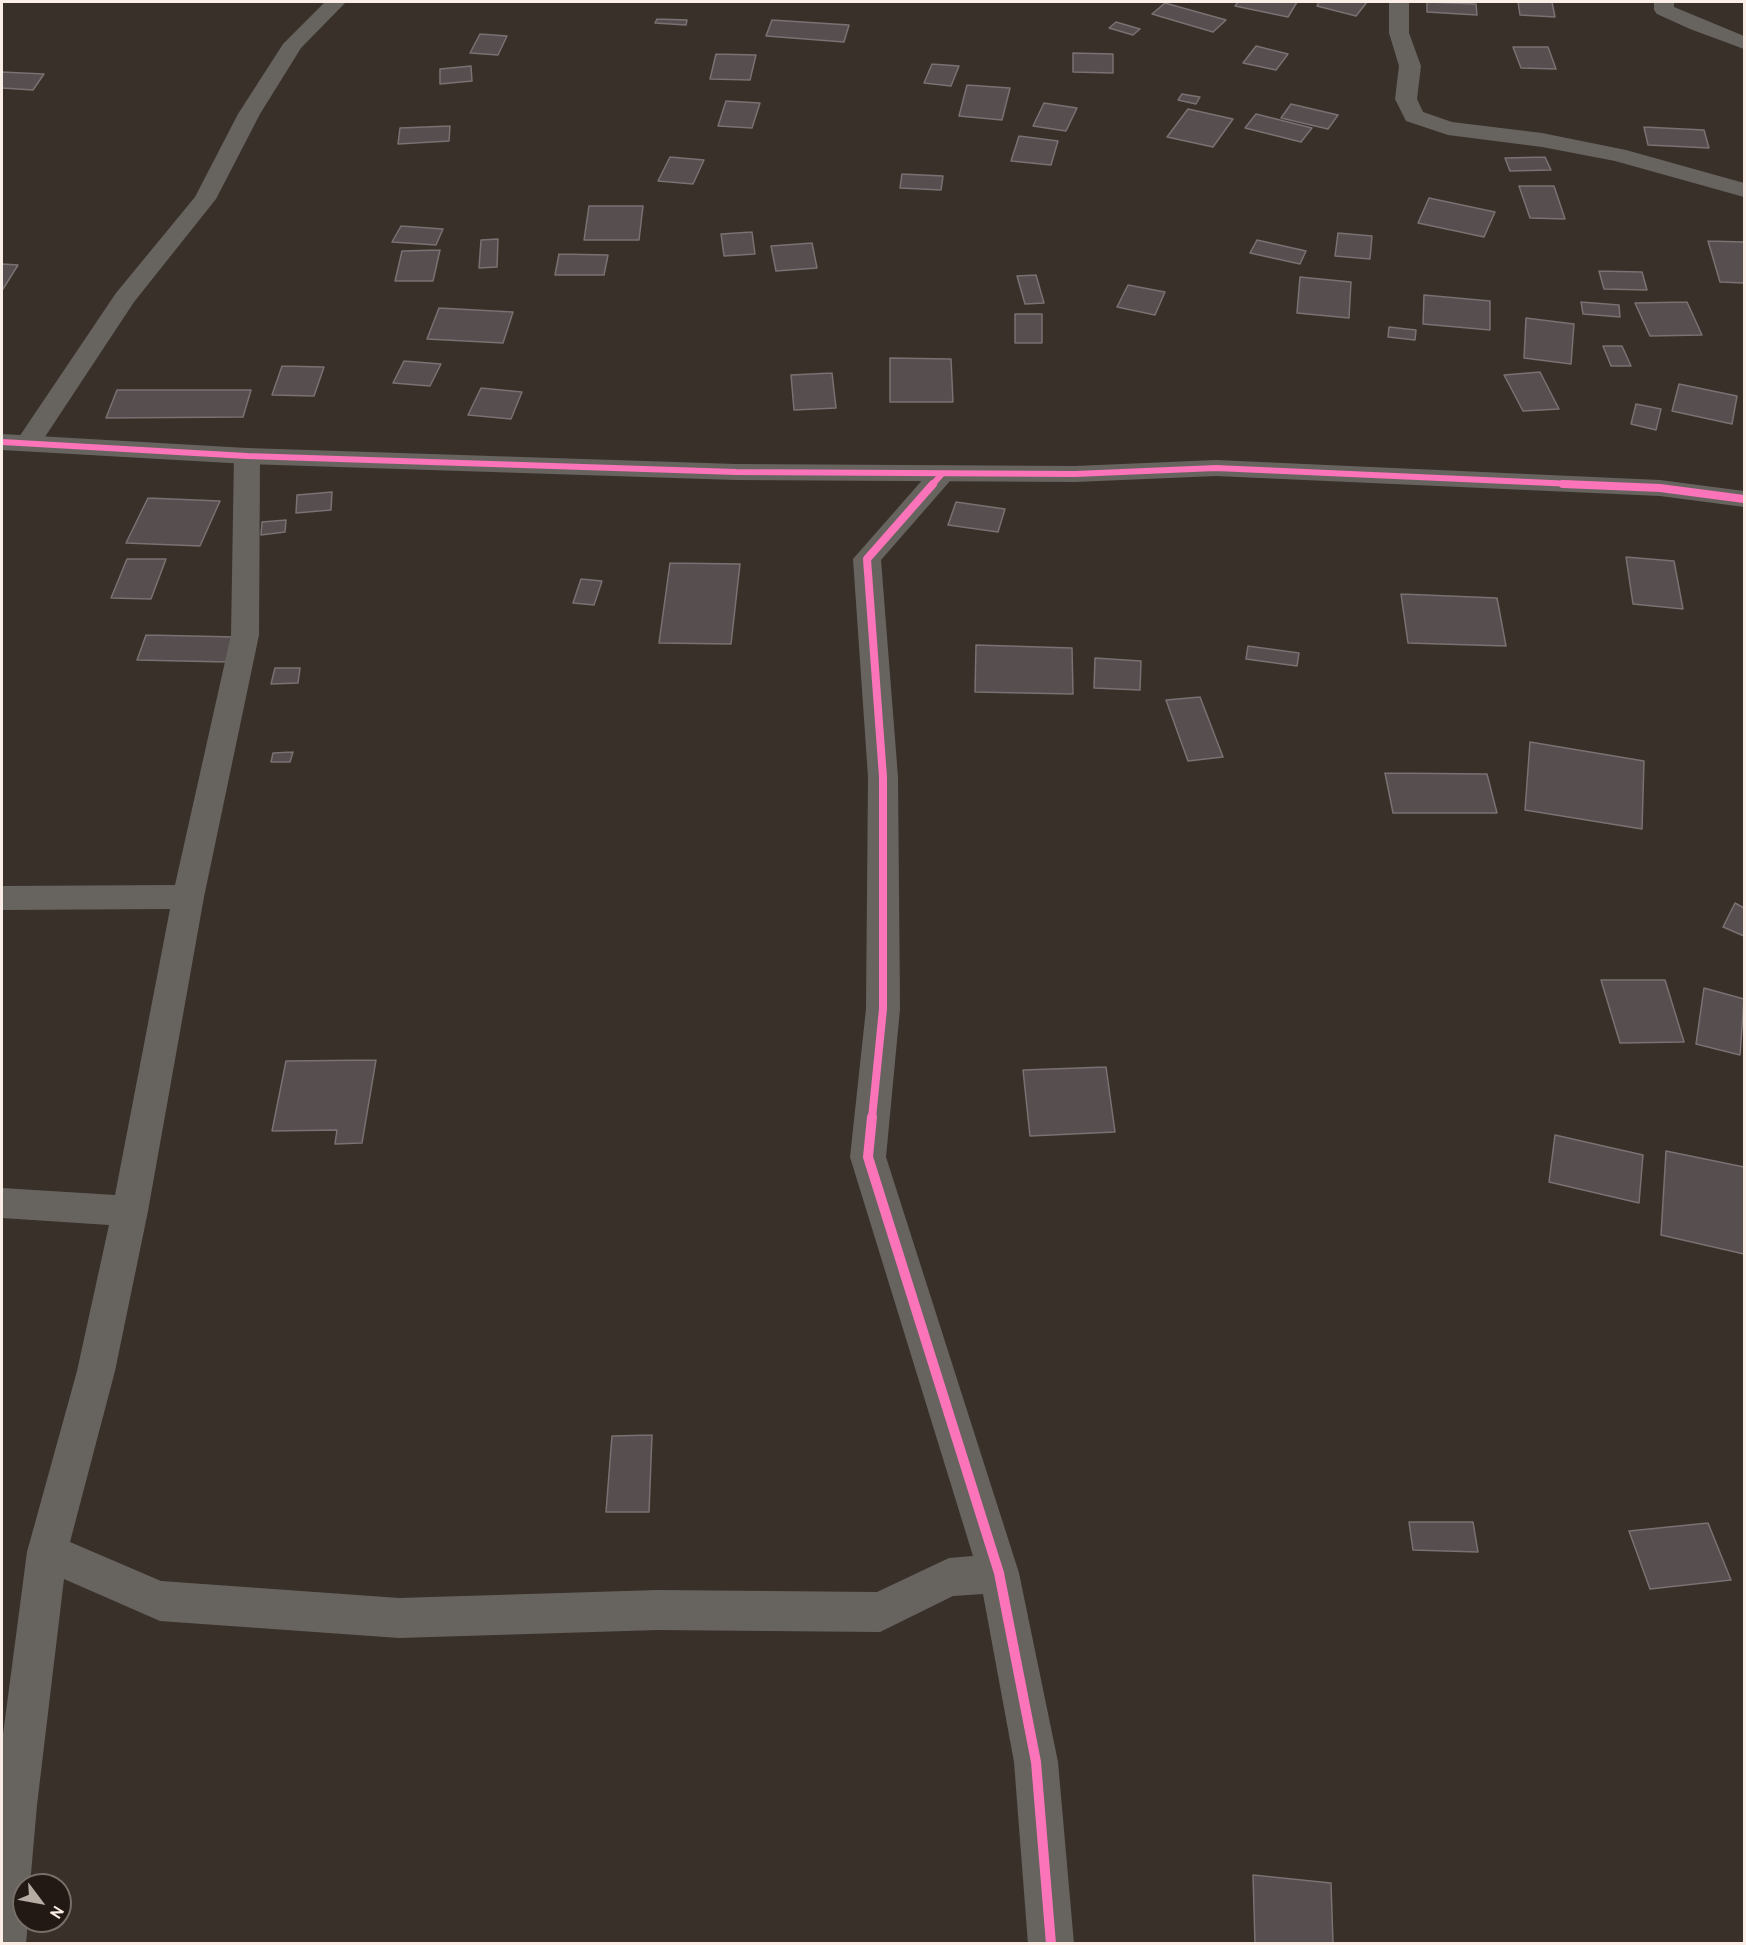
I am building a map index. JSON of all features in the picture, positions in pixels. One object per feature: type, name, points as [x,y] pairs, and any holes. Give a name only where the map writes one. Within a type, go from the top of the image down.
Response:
[{"type":"street","points":[[28,442],[125,298],[205,199],[249,114],[293,44],[336,2]]},
{"type":"street","points":[[1399,2],[1399,33],[1410,66],[1406,99],[1414,116],[1448,128],[1542,140],[1618,155],[1744,190]]},
{"type":"street","points":[[1664,2],[1664,10],[1697,26],[1744,43]]},
{"type":"street","points":[[2,442],[247,456],[724,472],[1075,474],[1216,468],[1659,488],[1744,499]]},
{"type":"street","points":[[3,1944],[15,1804],[47,1552],[96,1371],[130,1211],[188,897],[245,635],[247,456]]},
{"type":"street","points":[[941,475],[867,558],[883,777],[883,1009],[868,1157],[999,1573],[1036,1762],[1051,1944]]},
{"type":"street","points":[[2,898],[188,897]]},
{"type":"street","points":[[2,1203],[130,1211]]},
{"type":"street","points":[[47,1552],[160,1601],[399,1618],[658,1610],[880,1612],[949,1577],[999,1573]]},
{"type":"building","points":[[1238,2],[1297,2],[1288,17],[1235,6]]},
{"type":"building","points":[[1319,2],[1367,2],[1356,16],[1317,6]]},
{"type":"building","points":[[1427,2],[1476,4],[1477,15],[1427,12]]},
{"type":"building","points":[[1518,2],[1552,2],[1555,17],[1520,15]]},
{"type":"building","points":[[1165,3],[1226,20],[1213,32],[1152,14]]},
{"type":"building","points":[[657,19],[687,20],[686,25],[655,23]]},
{"type":"building","points":[[772,20],[849,25],[844,42],[766,36]]},
{"type":"building","points":[[1116,22],[1140,29],[1133,35],[1109,28]]},
{"type":"building","points":[[480,34],[507,36],[498,55],[470,53]]},
{"type":"building","points":[[1256,46],[1288,54],[1276,70],[1243,63]]},
{"type":"building","points":[[1513,47],[1548,47],[1556,69],[1521,68]]},
{"type":"building","points":[[1073,53],[1113,54],[1113,73],[1073,72]]},
{"type":"building","points":[[716,54],[756,55],[750,80],[710,79]]},
{"type":"building","points":[[932,64],[959,66],[951,86],[924,83]]},
{"type":"building","points":[[471,66],[472,81],[440,84],[440,69]]},
{"type":"building","points":[[2,72],[44,74],[33,90],[2,88]]},
{"type":"building","points":[[967,85],[1010,88],[1002,120],[959,116]]},
{"type":"building","points":[[1182,94],[1200,97],[1196,104],[1178,100]]},
{"type":"building","points":[[726,101],[760,103],[752,128],[718,126]]},
{"type":"building","points":[[1044,103],[1077,108],[1066,131],[1033,126]]},
{"type":"building","points":[[1291,104],[1338,115],[1328,129],[1281,118]]},
{"type":"building","points":[[1188,109],[1233,119],[1213,147],[1167,137]]},
{"type":"building","points":[[1256,114],[1312,128],[1301,142],[1245,128]]},
{"type":"building","points":[[450,126],[449,141],[398,144],[400,128]]},
{"type":"building","points":[[1644,127],[1704,130],[1709,148],[1648,145]]},
{"type":"building","points":[[1019,136],[1058,141],[1051,165],[1011,161]]},
{"type":"building","points":[[670,157],[704,160],[693,184],[658,181]]},
{"type":"building","points":[[1545,157],[1551,170],[1510,171],[1505,158]]},
{"type":"building","points":[[902,174],[943,176],[941,190],[900,188]]},
{"type":"building","points":[[1519,186],[1554,186],[1565,219],[1530,218]]},
{"type":"building","points":[[1429,198],[1495,212],[1484,237],[1418,223]]},
{"type":"building","points":[[589,206],[643,206],[639,240],[584,240]]},
{"type":"building","points":[[401,226],[443,229],[436,245],[392,242]]},
{"type":"building","points":[[752,232],[755,254],[724,256],[721,234]]},
{"type":"building","points":[[1338,233],[1372,236],[1370,259],[1335,256]]},
{"type":"building","points":[[498,239],[497,267],[479,268],[481,240]]},
{"type":"building","points":[[1257,240],[1306,251],[1300,264],[1250,253]]},
{"type":"building","points":[[1708,241],[1744,242],[1744,283],[1720,282]]},
{"type":"building","points":[[812,243],[817,268],[776,271],[771,246]]},
{"type":"building","points":[[440,250],[433,281],[395,281],[402,251]]},
{"type":"building","points":[[559,254],[608,255],[604,275],[555,275]]},
{"type":"building","points":[[2,264],[18,265],[3,289],[2,289]]},
{"type":"building","points":[[1599,271],[1642,272],[1647,290],[1604,289]]},
{"type":"building","points":[[1036,275],[1044,303],[1025,304],[1017,276]]},
{"type":"building","points":[[1300,277],[1351,282],[1349,318],[1297,313]]},
{"type":"building","points":[[1128,285],[1165,292],[1155,315],[1117,307]]},
{"type":"building","points":[[1424,295],[1490,301],[1490,330],[1423,324]]},
{"type":"building","points":[[1581,302],[1619,305],[1620,317],[1583,314]]},
{"type":"building","points":[[1687,302],[1702,335],[1650,336],[1635,303]]},
{"type":"building","points":[[439,308],[513,312],[503,343],[427,339]]},
{"type":"building","points":[[1015,314],[1042,314],[1042,343],[1015,343]]},
{"type":"building","points":[[1526,318],[1574,324],[1571,364],[1524,358]]},
{"type":"building","points":[[1389,327],[1416,330],[1415,340],[1388,337]]},
{"type":"building","points":[[1603,346],[1622,346],[1631,366],[1611,366]]},
{"type":"building","points":[[890,358],[951,359],[953,402],[890,402]]},
{"type":"building","points":[[404,361],[441,364],[430,386],[393,383]]},
{"type":"building","points":[[282,366],[324,367],[314,396],[272,395]]},
{"type":"building","points":[[1540,372],[1559,409],[1523,411],[1504,375]]},
{"type":"building","points":[[832,373],[836,408],[794,410],[791,375]]},
{"type":"building","points":[[1679,384],[1737,396],[1732,424],[1672,411]]},
{"type":"building","points":[[481,388],[522,392],[511,419],[468,415]]},
{"type":"building","points":[[117,390],[251,390],[243,417],[106,418]]},
{"type":"building","points":[[1636,404],[1661,409],[1656,430],[1631,424]]},
{"type":"building","points":[[332,492],[331,510],[296,513],[297,495]]},
{"type":"building","points":[[148,498],[220,501],[200,546],[126,543]]},
{"type":"building","points":[[956,502],[1005,509],[998,532],[948,525]]},
{"type":"building","points":[[286,520],[285,532],[261,535],[262,522]]},
{"type":"building","points":[[1626,557],[1674,561],[1683,609],[1633,604]]},
{"type":"building","points":[[127,559],[166,559],[151,599],[111,598]]},
{"type":"building","points":[[670,563],[740,564],[731,644],[659,643]]},
{"type":"building","points":[[581,579],[602,581],[594,605],[573,603]]},
{"type":"building","points":[[1401,594],[1497,598],[1506,646],[1408,643]]},
{"type":"building","points":[[146,635],[236,637],[227,662],[137,660]]},
{"type":"building","points":[[976,645],[1072,648],[1073,694],[975,692]]},
{"type":"building","points":[[1248,646],[1299,653],[1297,666],[1246,659]]},
{"type":"building","points":[[1095,658],[1141,661],[1140,690],[1094,688]]},
{"type":"building","points":[[275,668],[300,668],[298,683],[271,684]]},
{"type":"building","points":[[1200,697],[1223,757],[1188,761],[1166,700]]},
{"type":"building","points":[[1530,742],[1644,761],[1642,829],[1525,810]]},
{"type":"building","points":[[293,752],[290,762],[271,762],[273,753]]},
{"type":"building","points":[[1385,773],[1487,774],[1497,813],[1393,813]]},
{"type":"building","points":[[1735,903],[1744,908],[1744,936],[1723,927]]},
{"type":"building","points":[[1601,980],[1665,980],[1684,1042],[1620,1043]]},
{"type":"building","points":[[1704,988],[1744,999],[1740,1055],[1696,1044]]},
{"type":"building","points":[[376,1060],[362,1143],[335,1144],[337,1130],[272,1131],[286,1061]]},
{"type":"building","points":[[1106,1067],[1115,1132],[1030,1136],[1023,1070]]},
{"type":"building","points":[[1555,1135],[1643,1155],[1639,1203],[1549,1182]]},
{"type":"building","points":[[1666,1151],[1744,1167],[1744,1254],[1661,1235]]},
{"type":"building","points":[[652,1435],[649,1512],[606,1512],[612,1436]]},
{"type":"building","points":[[1409,1522],[1473,1522],[1478,1552],[1413,1550]]},
{"type":"building","points":[[1708,1523],[1731,1580],[1650,1589],[1629,1531]]},
{"type":"building","points":[[1253,1875],[1331,1883],[1333,1944],[1255,1944]]},
{"type":"cycle path","points":[[2,442],[247,456],[736,472],[1075,474],[1216,468],[1660,488],[1744,499]]},
{"type":"cycle path","points":[[941,475],[867,559],[883,777],[883,1009],[868,1157],[999,1573],[1036,1762],[1051,1944]]}]
